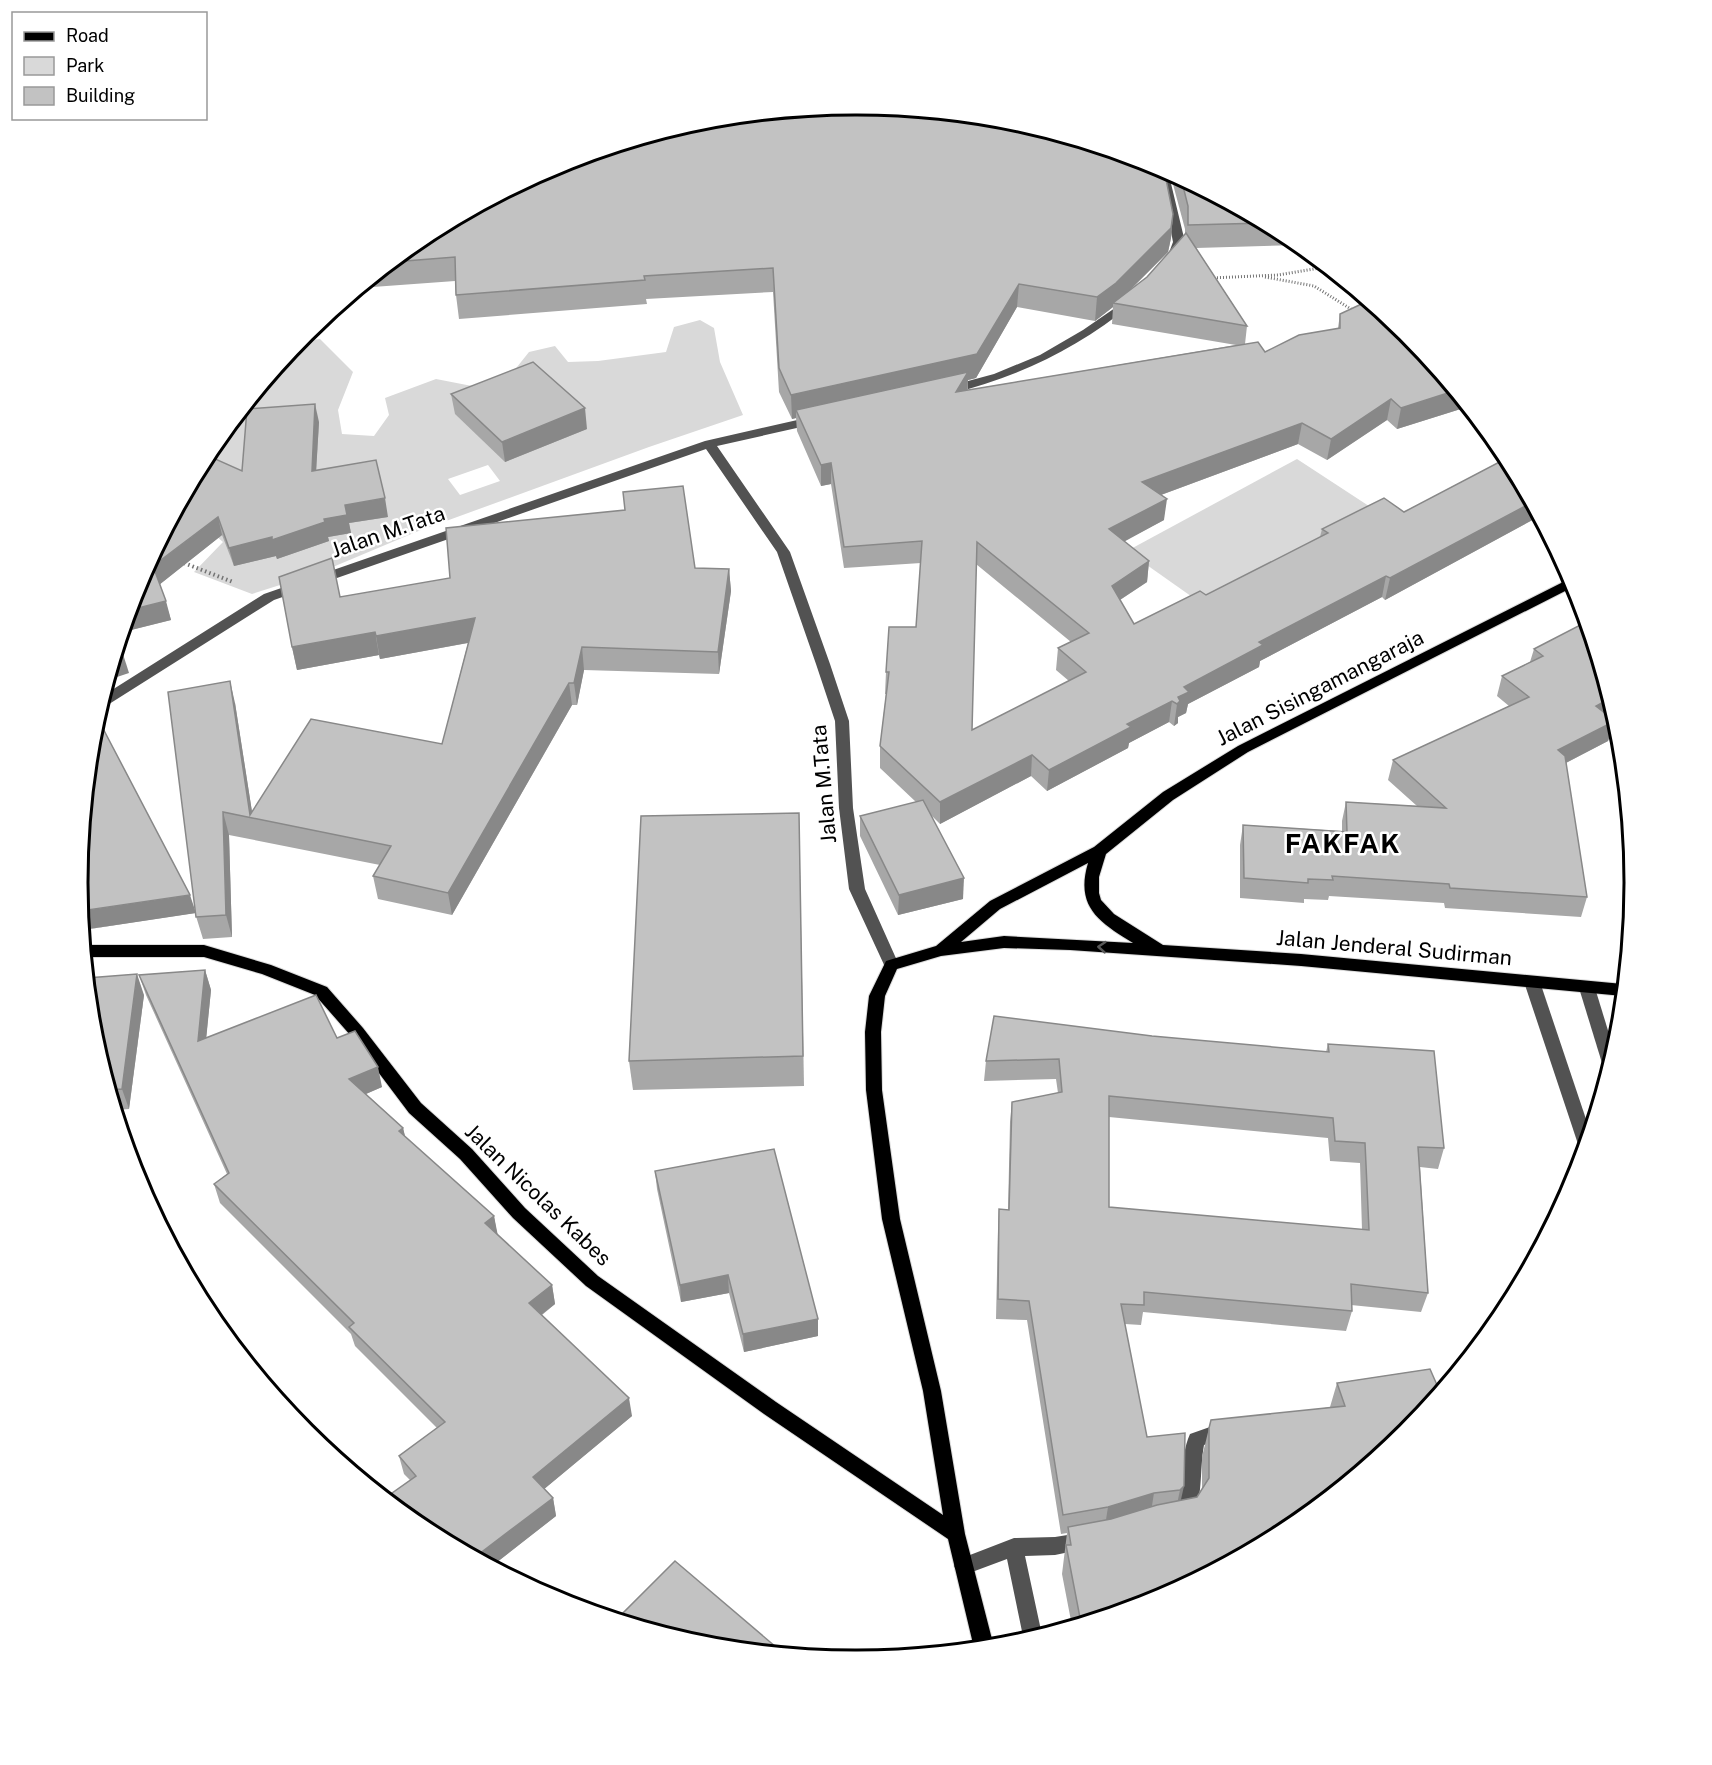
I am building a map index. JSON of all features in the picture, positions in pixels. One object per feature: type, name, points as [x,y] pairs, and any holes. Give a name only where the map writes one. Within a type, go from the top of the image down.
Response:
[{"type":"main road","name":"Jalan Sisingamangaraja","points":[[1099,851],[1168,796],[1243,749],[1564,587]]},
{"type":"main road","points":[[982,1639],[956,1534],[932,1391],[891,1219],[874,1090],[873,1032],[877,996],[891,965],[940,950],[995,905],[1099,851]]},
{"type":"main road","name":"Jalan Jenderal Sudirman","points":[[1099,851],[1090,892],[1094,905],[1119,927],[1160,951]]},
{"type":"main road","name":"Jalan Jenderal Sudirman","points":[[940,950],[1004,942],[1160,951],[1301,960],[1616,990]]},
{"type":"main road","name":"Jalan Nicolas Kabes","points":[[92,951],[204,951],[266,969],[321,991],[357,1032],[416,1108],[466,1154],[519,1213],[592,1281],[770,1408],[956,1534]]},
{"type":"street","points":[[1162,268],[1171,260],[1179,242],[1165,180]]},
{"type":"street","points":[[931,394],[978,384],[1015,371],[1067,347],[1140,291]]},
{"type":"street","name":"Jalan M.Tata","points":[[112,696],[269,597],[709,444],[826,418]]},
{"type":"street","name":"Jalan M.Tata","points":[[709,444],[783,552],[824,664],[842,721],[846,808],[857,889],[891,965]]},
{"type":"street","points":[[1532,982],[1582,1132]]},
{"type":"street","points":[[1587,988],[1605,1047]]},
{"type":"street","points":[[1162,1521],[1182,1519],[1191,1507],[1191,1457],[1196,1440],[1244,1426]]},
{"type":"street","points":[[964,1566],[1014,1547],[1055,1546],[1106,1537]]},
{"type":"street","points":[[1014,1547],[1031,1629]]},
{"type":"path","points":[[1162,268],[1198,278],[1261,276],[1315,268]]},
{"type":"path","points":[[1261,276],[1314,286],[1350,307],[1355,312],[1351,317]]},
{"type":"path","points":[[178,559],[269,597]]},
{"type":"green space","points":[[700,320],[714,328],[720,362],[743,415],[416,532],[321,572],[252,594],[194,572],[223,542],[201,523],[240,481],[211,467],[247,415],[313,340],[320,339],[353,372],[338,410],[342,434],[374,436],[389,415],[385,398],[436,379],[472,386],[513,372],[529,352],[555,346],[568,362],[598,361],[666,352],[674,327]],"holes":[[[488,465],[500,481],[460,495],[448,479]]]},
{"type":"green space","points":[[1297,459],[1375,510],[1205,606],[1127,551]]},
{"type":"building","points":[[856,115],[906,117],[1006,130],[1055,141],[1103,156],[1166,181],[1173,214],[1171,228],[1116,283],[1097,297],[1019,284],[977,354],[791,395],[779,368],[773,268],[644,276],[645,280],[456,295],[455,257],[407,261],[472,218],[517,194],[562,173],[609,156],[657,141],[706,130],[806,117]]},
{"type":"building","points":[[1184,189],[1249,223],[1188,225],[1188,206]]},
{"type":"building","points":[[1186,233],[1247,326],[1113,303],[1147,277]]},
{"type":"building","points":[[1361,304],[1399,340],[1447,393],[1401,408],[1391,399],[1331,439],[1302,423],[1142,482],[1167,499],[1109,529],[1149,561],[1112,586],[1134,624],[1200,591],[1206,595],[1328,533],[1322,529],[1384,498],[1404,512],[1498,463],[1525,506],[1390,578],[1386,576],[1259,642],[1263,645],[1184,687],[1189,692],[1178,697],[1180,701],[1177,704],[1172,701],[1127,724],[1131,727],[1049,770],[1032,755],[940,802],[880,746],[889,672],[886,672],[889,627],[916,627],[922,541],[844,547],[831,463],[821,465],[796,410],[968,372],[956,392],[1258,342],[1265,352],[1299,335],[1340,328],[1340,314]],"holes":[[[977,542],[1089,633],[1058,648],[1086,672],[972,730]]]},
{"type":"building","points":[[533,362],[585,408],[502,442],[451,394]]},
{"type":"building","points":[[315,404],[312,471],[376,460],[385,498],[345,505],[347,515],[324,519],[325,522],[272,540],[272,537],[229,548],[218,517],[160,561],[191,499],[216,459],[242,471],[246,416],[252,409]]},
{"type":"building","points":[[683,486],[695,568],[729,569],[718,652],[582,647],[574,683],[569,683],[448,893],[373,876],[391,846],[223,812],[226,915],[196,917],[168,692],[230,681],[250,815],[311,719],[442,744],[475,618],[376,636],[375,632],[292,647],[279,577],[332,558],[340,597],[450,578],[446,528],[625,510],[623,492]]},
{"type":"building","points":[[155,571],[166,601],[140,608]]},
{"type":"building","points":[[1579,626],[1602,703],[1596,706],[1604,712],[1607,725],[1558,750],[1565,756],[1587,897],[1450,888],[1449,884],[1332,876],[1333,880],[1308,879],[1308,883],[1244,878],[1243,825],[1347,832],[1346,802],[1446,808],[1393,760],[1529,697],[1502,676],[1543,656],[1534,649]]},
{"type":"building","points":[[104,730],[190,895],[89,910],[90,832]]},
{"type":"building","points":[[923,800],[964,878],[899,895],[860,816]]},
{"type":"building","points":[[799,813],[803,1056],[629,1061],[641,816]]},
{"type":"building","points":[[205,970],[198,1041],[316,995],[337,1038],[355,1031],[378,1067],[349,1079],[403,1128],[399,1131],[494,1216],[485,1223],[552,1285],[529,1303],[629,1398],[533,1477],[553,1498],[482,1552],[430,1521],[392,1493],[416,1476],[399,1456],[445,1422],[349,1327],[354,1323],[214,1184],[229,1173],[139,975]]},
{"type":"building","points":[[137,974],[122,1089],[117,1089],[115,1081],[103,1032],[94,977]]},
{"type":"building","points":[[994,1016],[1152,1036],[1329,1052],[1328,1044],[1434,1051],[1444,1148],[1418,1147],[1428,1293],[1351,1284],[1352,1311],[1144,1292],[1144,1305],[1121,1304],[1147,1437],[1185,1433],[1184,1486],[1180,1490],[1154,1493],[1108,1507],[1063,1515],[1029,1301],[998,1299],[999,1209],[1009,1210],[1012,1102],[1062,1092],[1059,1059],[986,1061]],"holes":[[[1109,1096],[1333,1118],[1335,1141],[1365,1143],[1369,1230],[1109,1207]]]},
{"type":"building","points":[[774,1149],[818,1319],[743,1334],[728,1275],[680,1285],[655,1171]]},
{"type":"building","points":[[1430,1369],[1437,1384],[1362,1460],[1282,1521],[1195,1571],[1150,1592],[1080,1616],[1066,1545],[1071,1545],[1068,1527],[1111,1519],[1157,1505],[1197,1497],[1209,1478],[1211,1420],[1345,1406],[1337,1383]]},
{"type":"building","points":[[675,1561],[773,1645],[706,1635],[623,1613]]},
{"type":"district","name":"FAKFAK","points":[[1343,844]]}]
